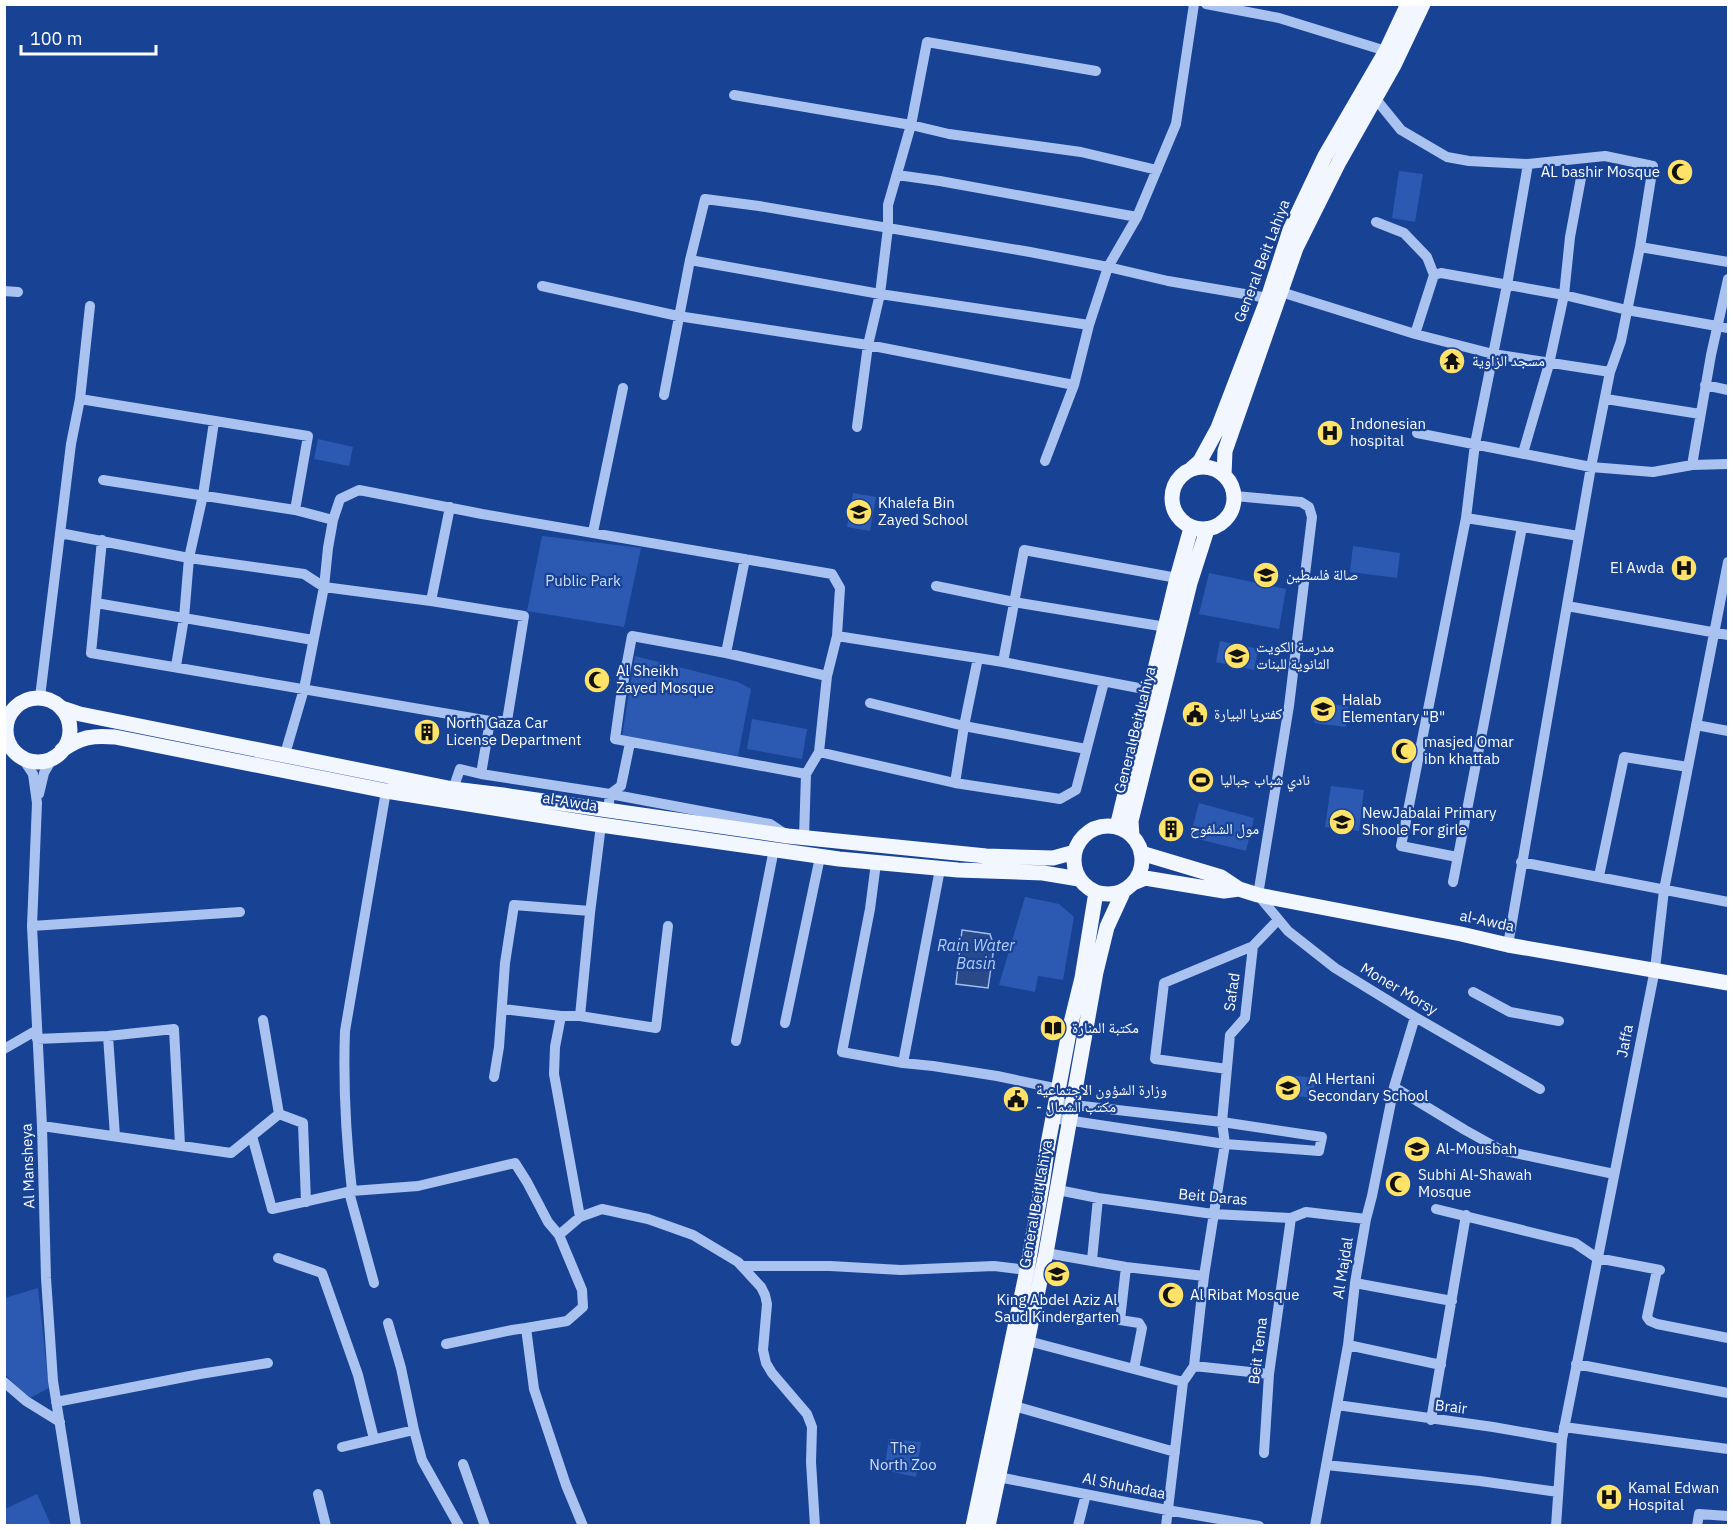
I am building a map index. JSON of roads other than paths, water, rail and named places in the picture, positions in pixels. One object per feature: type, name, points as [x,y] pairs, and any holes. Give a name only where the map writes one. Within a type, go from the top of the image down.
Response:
[{"type":"main road","name":"General Beit Lahiya","points":[[1224,475],[1225,451],[1274,295],[1290,230],[1325,156],[1386,51],[1408,4]]},
{"type":"main road","name":"General Beit Lahiya","points":[[1191,469],[1200,461],[1218,428],[1296,248],[1339,162],[1394,65],[1423,4]]},
{"type":"main road","points":[[1208,467],[1224,475],[1230,482],[1235,495],[1233,508],[1228,518],[1219,526],[1207,530],[1191,528],[1176,514],[1173,505],[1172,495],[1178,480],[1191,469],[1208,467]]},
{"type":"main road","name":"General Beit Lahiya","points":[[1117,827],[1149,690],[1191,528]]},
{"type":"main road","name":"General Beit Lahiya","points":[[1132,836],[1131,821],[1190,583],[1207,530]]},
{"type":"main road","points":[[40,698],[62,708],[70,731],[69,738],[57,754],[39,762],[24,759],[13,751],[6,740],[6,716],[15,706],[24,700],[40,698]]},
{"type":"main road","name":"al-Awda","points":[[62,708],[80,714],[453,789],[804,838],[986,856],[1053,858],[1075,852]]},
{"type":"main road","name":"al-Awda","points":[[57,754],[75,741],[99,735],[386,791],[601,825],[820,857],[940,869],[1043,873],[1079,879]]},
{"type":"main road","points":[[1106,826],[1117,827],[1132,836],[1141,853],[1141,867],[1129,887],[1113,894],[1096,892],[1079,879],[1075,869],[1075,852],[1082,838],[1090,831],[1106,826]]},
{"type":"main road","name":"al-Awda","points":[[1141,853],[1221,877],[1239,889],[1257,895],[1508,945],[1728,982]]},
{"type":"main road","name":"al-Awda","points":[[1129,887],[1145,878],[1224,891],[1239,889]]},
{"type":"main road","name":"General Beit Lahiya","points":[[988,1526],[991,1476],[1027,1270],[1062,1107],[1107,927],[1129,887]]},
{"type":"main road","name":"General Beit Lahiya","points":[[973,1526],[1014,1406],[1046,1252],[1058,1190],[1062,1107],[1070,1027],[1082,978],[1096,892]]},
{"type":"street","points":[[1045,461],[1074,386],[1089,325],[1108,267],[1137,218],[1176,124],[1194,4]]},
{"type":"street","points":[[1206,4],[1279,18],[1386,51]]},
{"type":"street","points":[[857,428],[868,345],[880,294],[888,228],[888,205],[911,125],[927,42],[1096,71]]},
{"type":"street","points":[[734,95],[911,125],[949,134],[1081,152],[1157,170]]},
{"type":"street","points":[[1375,98],[1401,130],[1447,157],[1469,161],[1528,164],[1605,156],[1653,166],[1621,341],[1610,372],[1591,467],[1508,945]]},
{"type":"street","points":[[1457,857],[1401,846],[1466,518],[1475,444],[1507,285],[1528,164]]},
{"type":"street","points":[[897,176],[940,181],[1137,218]]},
{"type":"street","points":[[1523,453],[1549,364],[1564,295],[1570,237],[1581,178]]},
{"type":"street","points":[[664,395],[678,316],[705,199],[888,228],[1108,267],[1167,280],[1274,295],[1493,354],[1610,372]]},
{"type":"street","points":[[1376,222],[1404,233],[1427,257],[1434,275],[1415,334]]},
{"type":"street","points":[[1640,247],[1728,262]]},
{"type":"street","points":[[690,260],[880,294],[1089,325]]},
{"type":"street","points":[[1434,275],[1441,273],[1564,295],[1627,310],[1723,327]]},
{"type":"street","points":[[1692,465],[1705,385],[1723,327],[1728,279]]},
{"type":"street","points":[[542,286],[678,316],[868,345],[1074,386]]},
{"type":"street","points":[[4,291],[18,292]]},
{"type":"street","points":[[40,698],[70,444],[80,399],[90,306]]},
{"type":"street","points":[[1705,385],[1728,390]]},
{"type":"street","points":[[593,532],[623,388]]},
{"type":"street","points":[[80,399],[308,436],[295,510]]},
{"type":"street","points":[[1606,399],[1700,414]]},
{"type":"street","points":[[176,666],[184,618],[189,558],[203,495],[214,422]]},
{"type":"street","points":[[1417,433],[1591,467],[1653,472],[1692,465],[1728,464]]},
{"type":"street","points":[[103,480],[295,510],[333,520]]},
{"type":"street","points":[[285,754],[304,689],[324,587],[333,520],[340,499],[359,490],[482,514],[832,574],[840,588],[837,636],[827,676],[819,752],[806,774],[804,838]]},
{"type":"street","points":[[1235,495],[1301,501],[1309,507],[1312,517],[1289,706],[1257,895]]},
{"type":"street","points":[[431,601],[450,507]]},
{"type":"street","points":[[1466,518],[1579,537]]},
{"type":"street","points":[[1453,882],[1522,527]]},
{"type":"street","points":[[60,533],[102,540],[189,558],[304,574],[324,587],[524,616],[507,721],[490,721],[91,653],[102,540]]},
{"type":"street","points":[[1003,662],[1024,550],[1177,578]]},
{"type":"street","points":[[726,653],[745,559]]},
{"type":"street","name":"Jaffa","points":[[1556,1526],[1563,1433],[1655,969],[1664,890],[1728,568]]},
{"type":"street","points":[[936,586],[1014,602],[1166,627]]},
{"type":"street","points":[[96,603],[313,640]]},
{"type":"street","points":[[1567,606],[1728,635]]},
{"type":"street","points":[[806,774],[615,740],[632,636],[726,653],[827,676]]},
{"type":"street","points":[[837,636],[1003,662],[1149,690]]},
{"type":"street","points":[[955,783],[978,658]]},
{"type":"street","points":[[819,752],[955,783],[1060,800],[1076,790],[1104,682]]},
{"type":"street","points":[[870,703],[964,726],[1086,748]]},
{"type":"street","points":[[481,774],[490,721]]},
{"type":"street","points":[[1696,725],[1728,731]]},
{"type":"street","points":[[608,811],[610,794],[621,786],[630,743]]},
{"type":"street","name":"Al Mansheya","points":[[37,803],[43,778],[57,754]]},
{"type":"street","points":[[1599,876],[1623,757],[1688,767]]},
{"type":"street","name":"Al Mansheya","points":[[24,759],[33,774],[37,803],[32,926],[42,1126],[46,1278],[56,1402],[76,1526]]},
{"type":"street","points":[[453,789],[460,769],[770,824],[788,836]]},
{"type":"street","points":[[374,1283],[350,1192],[344,1068],[345,1031],[386,791]]},
{"type":"street","points":[[580,1016],[601,825]]},
{"type":"street","points":[[736,1041],[774,849]]},
{"type":"street","points":[[784,1023],[820,857]]},
{"type":"street","points":[[1521,862],[1728,902]]},
{"type":"street","points":[[876,863],[870,909],[842,1052],[997,1076],[1062,1107],[1225,1144],[1319,1151],[1322,1137],[1222,1122],[1062,1107]]},
{"type":"street","points":[[903,1063],[940,869]]},
{"type":"street","name":"Moner Morsy","points":[[1257,895],[1278,920],[1305,946],[1335,968],[1540,1089]]},
{"type":"street","points":[[494,1077],[500,1047],[505,963],[514,905],[590,911]]},
{"type":"street","points":[[32,926],[240,912]]},
{"type":"street","points":[[1227,1069],[1155,1059],[1164,983],[1253,945],[1278,920]]},
{"type":"street","points":[[503,1010],[580,1016],[657,1028],[668,926]]},
{"type":"street","name":"Safad","points":[[1194,1366],[1204,1276],[1225,1144],[1222,1122],[1230,1035],[1245,1018],[1253,945]]},
{"type":"street","points":[[1473,992],[1510,1012],[1559,1021]]},
{"type":"street","points":[[561,1016],[555,1047],[554,1074],[580,1217]]},
{"type":"street","name":"Al Majdal","points":[[1315,1526],[1348,1345],[1355,1282],[1366,1219],[1394,1087],[1415,1017]]},
{"type":"street","points":[[262,1020],[279,1114]]},
{"type":"street","points":[[4,1049],[37,1034],[108,1035],[174,1029],[180,1145]]},
{"type":"street","points":[[108,1035],[115,1136]]},
{"type":"street","points":[[1394,1087],[1501,1150],[1614,1174]]},
{"type":"street","points":[[279,1114],[303,1123],[306,1202]]},
{"type":"street","points":[[42,1126],[231,1153],[279,1114]]},
{"type":"street","points":[[252,1136],[272,1209],[350,1192],[418,1186],[515,1163],[528,1182],[548,1222],[559,1235],[582,1290],[584,1307],[567,1321],[447,1344]]},
{"type":"street","name":"Beit Daras","points":[[1058,1190],[1213,1214],[1291,1218],[1306,1212],[1366,1219]]},
{"type":"street","points":[[1092,1260],[1098,1198]]},
{"type":"street","points":[[559,1235],[580,1217],[602,1209],[648,1219],[693,1235],[738,1262],[759,1283],[767,1304],[763,1350],[766,1364],[807,1414],[811,1423],[815,1526]]},
{"type":"street","points":[[1436,1209],[1575,1243],[1597,1258],[1658,1270],[1648,1309],[1647,1317],[1650,1321],[1728,1338]]},
{"type":"street","points":[[1431,1420],[1466,1215]]},
{"type":"street","name":"Beit Tema","points":[[1263,1453],[1269,1374],[1291,1218]]},
{"type":"street","points":[[1046,1252],[1126,1267],[1204,1276]]},
{"type":"street","points":[[278,1258],[322,1273],[358,1375],[374,1439]]},
{"type":"street","points":[[742,1266],[830,1266],[901,1270],[994,1266],[1027,1270]]},
{"type":"street","points":[[1126,1267],[1120,1320],[1139,1323],[1142,1328],[1134,1369]]},
{"type":"street","points":[[1355,1282],[1452,1301]]},
{"type":"street","points":[[388,1323],[422,1460],[459,1526]]},
{"type":"street","points":[[526,1328],[534,1389],[566,1485],[583,1526]]},
{"type":"street","points":[[1028,1341],[1183,1382]]},
{"type":"street","points":[[1348,1345],[1441,1365]]},
{"type":"street","points":[[56,1402],[268,1363]]},
{"type":"street","points":[[1576,1364],[1728,1393]]},
{"type":"street","points":[[1166,1526],[1183,1382],[1194,1366],[1269,1374]]},
{"type":"street","points":[[4,1382],[26,1401],[60,1422]]},
{"type":"street","name":"Brair","points":[[1337,1405],[1492,1427],[1728,1449]]},
{"type":"street","points":[[1014,1406],[1175,1452]]},
{"type":"street","points":[[342,1447],[414,1430]]},
{"type":"street","points":[[464,1464],[484,1526]]},
{"type":"street","points":[[1326,1465],[1480,1481],[1558,1492]]},
{"type":"street","name":"Al Shuhadaa","points":[[991,1476],[1259,1526]]},
{"type":"street","points":[[318,1494],[326,1526]]},
{"type":"street","points":[[1078,1526],[1086,1494]]},
{"type":"street","points":[[1697,1526],[1699,1514],[1728,1516]]},
{"type":"water","name":"Rain Water Basin","points":[[962,930],[990,934],[994,947],[988,988],[956,984]]},
{"type":"place","name":"AL bashir Mosque","points":[[1680,172]]},
{"type":"place","name":"مسجد الزاوية","points":[[1452,361]]},
{"type":"place","name":"Indonesian hospital","points":[[1330,433]]},
{"type":"place","name":"Khalefa Bin Zayed School","points":[[859,512]]},
{"type":"place","name":"El Awda","points":[[1684,568]]},
{"type":"place","name":"صالة فلسطين","points":[[1266,575]]},
{"type":"place","name":"مدرسة الكويت الثانوية للبنات","points":[[1237,656]]},
{"type":"place","name":"Al Sheikh Zayed Mosque","points":[[597,680]]},
{"type":"place","name":"Halab Elementary \"B\"","points":[[1323,709]]},
{"type":"place","name":"كفتريا البيارة","points":[[1195,714]]},
{"type":"place","name":"North Gaza Car License Department","points":[[427,732]]},
{"type":"place","name":"masjed Omar ibn khattab","points":[[1404,751]]},
{"type":"place","name":"نادي شباب جباليا","points":[[1201,780]]},
{"type":"place","name":"NewJabalai Primary Shoole For girle","points":[[1342,822]]},
{"type":"place","name":"مول الشلفوح","points":[[1171,829]]},
{"type":"place","name":"مكتبة المنارة","points":[[1053,1028]]},
{"type":"place","name":"Al Hertani Secondary School","points":[[1288,1088]]},
{"type":"place","name":"وزارة الشؤون الاجتماعية - مكتب الشمال","points":[[1016,1099]]},
{"type":"place","name":"Al-Mousbah","points":[[1417,1149]]},
{"type":"place","name":"Subhi Al-Shawah Mosque","points":[[1398,1184]]},
{"type":"place","name":"King Abdel Aziz Al Saud Kindergarten","points":[[1057,1274]]},
{"type":"place","name":"Al Ribat Mosque","points":[[1171,1295]]},
{"type":"place","name":"Kamal Edwan Hospital","points":[[1609,1497]]},
{"type":"park label","name":"Public Park","points":[[583,581]]},
{"type":"park label","name":"The North Zoo","points":[[903,1456]]}]
